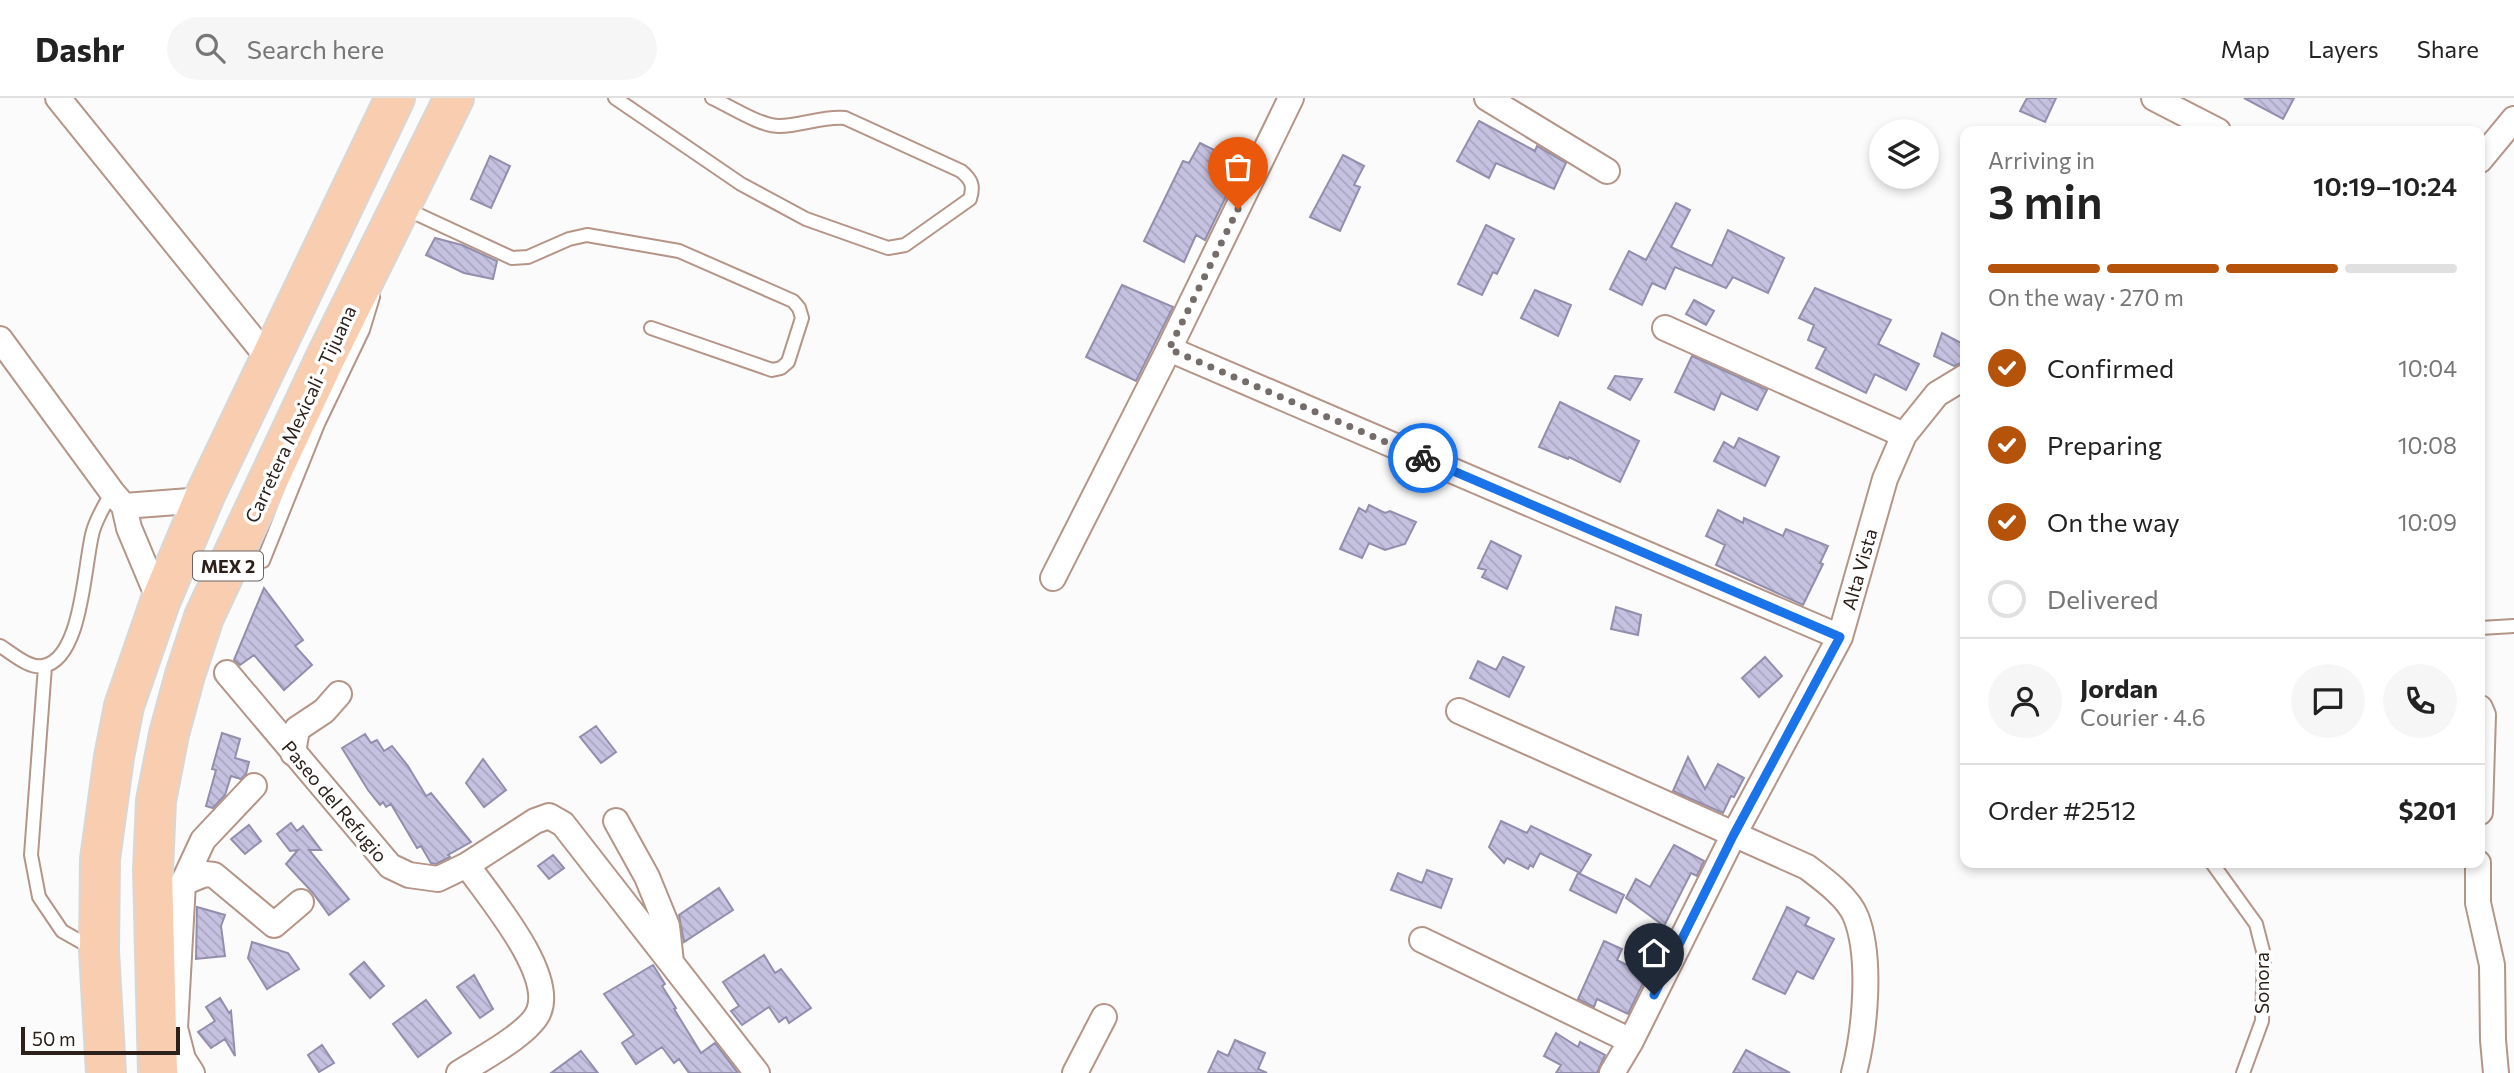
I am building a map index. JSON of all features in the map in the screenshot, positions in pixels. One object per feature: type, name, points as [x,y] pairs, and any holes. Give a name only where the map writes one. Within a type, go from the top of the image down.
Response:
[{"type":"main road","name":"MEX 2","points":[[106,1073],[99,951],[100,859],[124,706],[160,602],[205,495],[395,98]]},
{"type":"main road","name":"Carretera Mexicali - Tijuana","points":[[158,1073],[153,870],[156,802],[169,734],[182,687],[204,617],[325,359],[454,98]]},
{"type":"street","points":[[58,98],[270,359]]},
{"type":"street","points":[[1053,578],[1169,349],[1291,98]]},
{"type":"street","points":[[1487,98],[1606,171]]},
{"type":"street","points":[[2164,112],[2204,126]]},
{"type":"street","points":[[2485,154],[2514,119]]},
{"type":"street","points":[[1665,328],[1904,435]]},
{"type":"street","points":[[0,339],[118,499],[160,602]]},
{"type":"street","points":[[1169,349],[1840,637]]},
{"type":"street","name":"Alta Vista","points":[[1612,1073],[1631,1041],[1733,836],[1840,637],[1885,479],[1904,435],[1937,394],[1960,380]]},
{"type":"street","points":[[118,499],[190,501],[205,495]]},
{"type":"street","name":"Paseo del Refugio","points":[[227,673],[390,866],[409,875],[438,879],[467,865],[535,821],[549,816],[563,824],[671,963]]},
{"type":"street","points":[[293,753],[297,729],[324,711],[340,694]]},
{"type":"street","points":[[1459,711],[1807,867],[1833,888],[1856,916],[1865,962],[1862,1041],[1854,1073]]},
{"type":"street","points":[[192,1073],[183,1059],[174,1028],[183,883],[203,840],[254,786]]},
{"type":"street","points":[[615,821],[647,877],[667,926],[671,963],[757,1073]]},
{"type":"street","points":[[459,1073],[524,1032],[540,1011],[540,979],[530,956],[467,865]]},
{"type":"street","points":[[2478,868],[2478,903],[2492,965],[2496,1073]]},
{"type":"street","points":[[183,883],[205,874],[214,875],[274,925],[301,902]]},
{"type":"street","points":[[1422,940],[1631,1041]]},
{"type":"street","points":[[1075,1073],[1104,1017]]},
{"type":"lane","points":[[615,98],[741,184],[806,219],[888,248],[905,245],[970,199],[973,190],[970,178],[961,171],[845,118],[833,117],[779,126],[767,124],[712,98]]},
{"type":"lane","points":[[400,207],[512,258],[528,257],[569,239],[587,235],[678,251],[793,301],[802,318],[788,362],[781,368],[772,370],[651,328]]},
{"type":"lane","points":[[263,561],[308,446],[371,308],[382,245]]},
{"type":"lane","points":[[0,646],[32,666],[45,666],[59,656],[74,634],[93,531],[118,499]]},
{"type":"lane","points":[[2485,628],[2514,626]]},
{"type":"lane","points":[[45,666],[32,855],[39,897],[62,931],[99,951]]},
{"type":"lane","name":"Sonora","points":[[2216,868],[2256,924],[2264,955],[2262,1021],[2243,1073]]},
{"type":"building","points":[[2027,98],[2056,98],[2045,122],[2020,111]]},
{"type":"building","points":[[2244,98],[2294,98],[2283,119]]},
{"type":"building","points":[[1479,121],[1535,151],[1537,146],[1566,163],[1554,189],[1496,163],[1489,178],[1457,161]]},
{"type":"building","points":[[1200,143],[1243,161],[1205,240],[1196,235],[1184,262],[1144,241],[1183,161],[1189,163]]},
{"type":"building","points":[[1343,155],[1364,166],[1354,185],[1360,187],[1340,231],[1310,217]]},
{"type":"building","points":[[490,156],[510,166],[491,208],[471,199]]},
{"type":"building","points":[[1676,203],[1690,210],[1671,247],[1712,266],[1728,230],[1784,258],[1768,293],[1733,277],[1726,288],[1675,267],[1665,289],[1652,283],[1642,305],[1610,289],[1629,251],[1646,260]]},
{"type":"building","points":[[1486,225],[1514,239],[1497,274],[1493,272],[1482,295],[1458,284]]},
{"type":"building","points":[[435,238],[462,245],[497,261],[493,279],[464,273],[426,255]]},
{"type":"building","points":[[1122,285],[1173,307],[1136,381],[1086,357]]},
{"type":"building","points":[[1815,288],[1891,320],[1878,344],[1919,364],[1906,390],[1875,374],[1866,393],[1816,368],[1826,348],[1808,340],[1814,325],[1799,318]]},
{"type":"building","points":[[1535,290],[1571,305],[1558,336],[1521,318]]},
{"type":"building","points":[[1694,300],[1714,311],[1706,325],[1686,314]]},
{"type":"building","points":[[1942,333],[1960,342],[1960,363],[1954,366],[1934,356]]},
{"type":"building","points":[[1692,356],[1767,390],[1757,410],[1721,393],[1714,410],[1675,392]]},
{"type":"building","points":[[1615,376],[1642,379],[1630,400],[1608,388]]},
{"type":"building","points":[[1560,402],[1639,441],[1620,482],[1569,457],[1568,459],[1539,447]]},
{"type":"building","points":[[1739,438],[1779,457],[1765,486],[1714,461],[1724,442],[1734,448]]},
{"type":"building","points":[[1369,505],[1416,522],[1405,544],[1385,550],[1369,543],[1362,558],[1340,549],[1359,508],[1366,512]]},
{"type":"building","points":[[1718,510],[1743,523],[1744,518],[1783,536],[1786,529],[1828,546],[1820,563],[1823,564],[1803,605],[1716,565],[1725,545],[1706,536]]},
{"type":"building","points":[[1491,541],[1521,556],[1507,589],[1482,577],[1486,570],[1478,568]]},
{"type":"building","points":[[264,588],[303,640],[295,646],[312,665],[284,690],[254,655],[240,665],[234,660]]},
{"type":"building","points":[[1616,607],[1641,615],[1638,635],[1611,629]]},
{"type":"building","points":[[1503,657],[1524,667],[1509,697],[1470,678],[1478,661],[1496,670]]},
{"type":"building","points":[[1765,657],[1782,676],[1759,697],[1742,678]]},
{"type":"building","points":[[596,726],[616,752],[601,763],[580,737]]},
{"type":"building","points":[[222,733],[240,739],[235,758],[249,762],[246,774],[241,779],[231,776],[225,795],[213,808],[206,806]]},
{"type":"building","points":[[365,734],[371,743],[377,740],[384,751],[392,746],[426,796],[431,793],[471,842],[448,855],[450,857],[436,864],[431,863],[421,846],[417,848],[391,804],[386,807],[383,802],[380,805],[368,790],[342,748]]},
{"type":"building","points":[[1688,757],[1705,789],[1718,764],[1744,778],[1723,813],[1673,791]]},
{"type":"building","points":[[483,759],[506,790],[484,807],[466,783]]},
{"type":"building","points":[[1501,821],[1527,833],[1531,826],[1591,855],[1580,873],[1540,853],[1533,867],[1530,865],[1528,869],[1507,858],[1504,863],[1489,847]]},
{"type":"building","points":[[291,823],[297,831],[303,826],[321,850],[309,850],[349,899],[329,915],[286,864],[298,850],[290,851],[277,834]]},
{"type":"building","points":[[249,825],[261,841],[245,854],[231,839]]},
{"type":"building","points":[[1674,845],[1704,861],[1697,876],[1691,873],[1664,926],[1626,898],[1636,879],[1650,887]]},
{"type":"building","points":[[553,855],[564,868],[549,879],[538,866]]},
{"type":"building","points":[[1427,870],[1452,879],[1441,908],[1391,890],[1398,873],[1422,883]]},
{"type":"building","points":[[1578,873],[1624,895],[1616,913],[1570,890]]},
{"type":"building","points":[[719,888],[733,910],[684,942],[679,915]]},
{"type":"building","points":[[197,907],[225,915],[221,926],[225,956],[196,959]]},
{"type":"building","points":[[1787,907],[1809,918],[1805,925],[1834,939],[1813,979],[1797,971],[1785,994],[1753,979]]},
{"type":"building","points":[[1604,941],[1622,949],[1617,960],[1647,975],[1628,1014],[1597,999],[1594,1007],[1578,999]]},
{"type":"building","points":[[252,942],[288,953],[299,969],[267,989],[248,958]]},
{"type":"building","points":[[764,955],[775,973],[781,969],[811,1008],[789,1023],[786,1017],[779,1022],[769,1007],[742,1025],[731,1011],[739,1006],[723,982]]},
{"type":"building","points":[[364,962],[384,986],[370,998],[350,974]]},
{"type":"building","points":[[653,965],[665,984],[662,986],[676,1008],[674,1009],[701,1053],[715,1043],[738,1073],[689,1073],[679,1059],[674,1063],[662,1047],[636,1064],[622,1043],[634,1035],[604,994]]},
{"type":"building","points":[[474,975],[493,1009],[480,1018],[457,987]]},
{"type":"building","points":[[220,998],[229,1013],[231,1011],[235,1056],[225,1039],[211,1048],[198,1032],[215,1021],[206,1007]]},
{"type":"building","points":[[426,1000],[451,1033],[418,1057],[393,1024]]},
{"type":"building","points":[[1556,1033],[1578,1047],[1580,1042],[1605,1055],[1597,1073],[1556,1073],[1561,1065],[1544,1056]]},
{"type":"building","points":[[1235,1040],[1265,1053],[1258,1069],[1267,1073],[1208,1073],[1218,1051],[1228,1056]]},
{"type":"building","points":[[322,1045],[334,1063],[319,1072],[308,1055]]},
{"type":"building","points":[[1746,1050],[1790,1073],[1733,1073]]},
{"type":"building","points":[[581,1051],[598,1073],[551,1073]]},
{"type":"way so far","points":[[1238,209],[1169,349],[1423,458]]},
{"type":"route","points":[[1423,458],[1840,637],[1733,836],[1654,995]]}]
